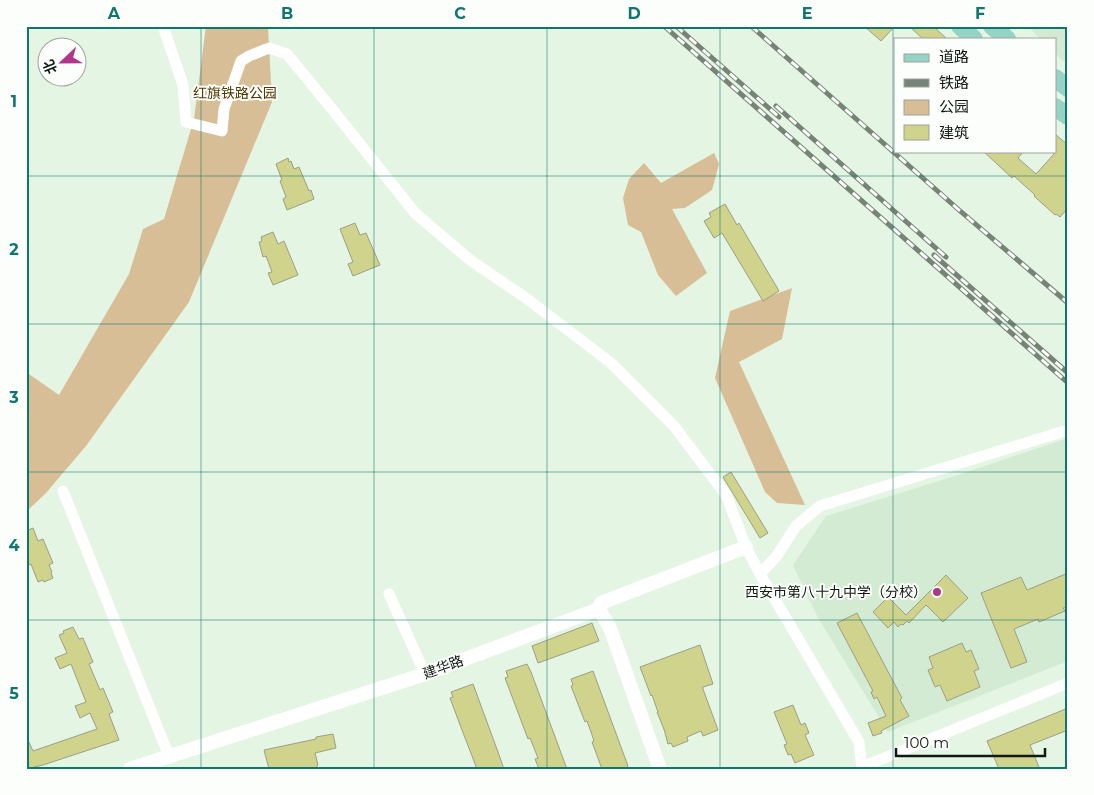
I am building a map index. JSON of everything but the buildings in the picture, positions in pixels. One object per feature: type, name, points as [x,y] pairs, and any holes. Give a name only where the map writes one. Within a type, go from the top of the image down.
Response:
[{"type":"main road","points":[[960,26],[973,38]]},
{"type":"main road","points":[[992,26],[1006,38]]},
{"type":"main road","points":[[1056,79],[1068,88]]},
{"type":"main road","points":[[1056,108],[1068,116]]},
{"type":"street","points":[[163,26],[183,85],[186,122],[222,131],[224,109],[241,61],[269,48],[287,54],[414,213],[470,260],[526,298],[611,363],[674,426],[726,495],[746,547],[760,574],[859,742],[862,768],[1068,683]]},
{"type":"street","points":[[760,574],[776,557],[796,526],[820,506],[1068,430]]},
{"type":"street","points":[[63,491],[169,756]]},
{"type":"street","name":"建华路","points":[[130,769],[425,674],[599,609],[601,603],[746,547]]},
{"type":"street","points":[[389,594],[425,674]]},
{"type":"street","points":[[599,609],[610,628],[660,769]]},
{"type":"shaded area","points":[[1028,26],[1068,26],[1068,63],[1056,54],[1056,38],[1039,38]]},
{"type":"shaded area","name":"西安市第八十九中学（分校）","points":[[1068,438],[1068,661],[888,732],[818,618],[793,565],[826,516]]},
{"type":"green space","name":"红旗铁路公园","points":[[206,26],[268,26],[272,102],[189,302],[86,446],[46,493],[26,512],[26,372],[59,395],[129,274],[143,229],[164,219],[194,119]]},
{"type":"green space","points":[[714,153],[719,164],[712,190],[685,208],[672,209],[707,273],[676,296],[658,275],[641,232],[628,225],[623,198],[629,179],[644,163],[661,183]]},
{"type":"green space","points":[[792,288],[782,339],[739,362],[805,505],[777,503],[765,492],[715,378],[730,311]]},
{"type":"railway","points":[[664,26],[1068,383]]},
{"type":"railway","points":[[676,26],[779,117]]},
{"type":"railway","points":[[751,26],[959,210],[1068,303]]},
{"type":"railway","points":[[776,106],[946,257]]},
{"type":"railway","points":[[934,255],[1068,373]]},
{"type":"place","name":"西安市第八十九中学（分校）","points":[[937,592]]}]
